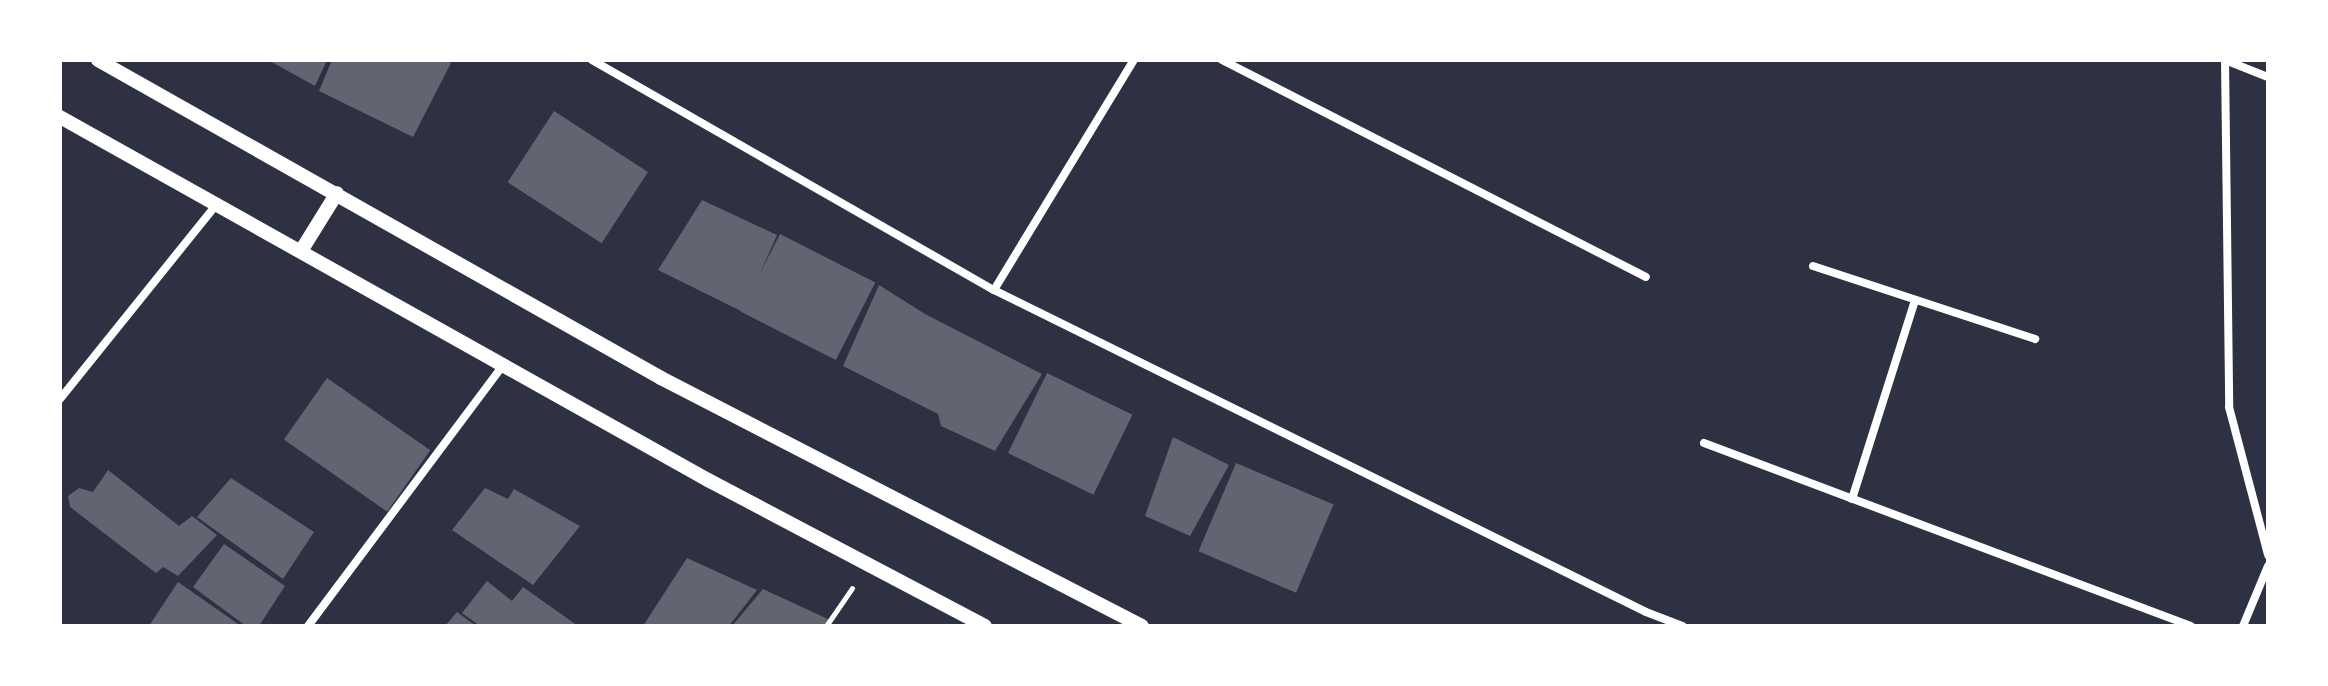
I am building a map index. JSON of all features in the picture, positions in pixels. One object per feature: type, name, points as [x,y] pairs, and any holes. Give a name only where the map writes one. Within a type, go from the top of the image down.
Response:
[{"type":"street","points":[[98,60],[661,378],[1142,626]]},
{"type":"street","points":[[592,60],[994,290],[1646,612],[1682,626]]},
{"type":"street","points":[[994,290],[1134,60]]},
{"type":"street","points":[[1222,60],[1646,277]]},
{"type":"street","points":[[2268,77],[2225,60],[2229,407],[2268,555]]},
{"type":"street","points":[[60,117],[708,480],[985,626]]},
{"type":"street","points":[[301,251],[337,193]]},
{"type":"street","points":[[60,399],[217,204]]},
{"type":"street","points":[[1813,266],[2035,339]]},
{"type":"street","points":[[1852,499],[1915,300]]},
{"type":"street","points":[[308,626],[504,363]]},
{"type":"street","points":[[1704,443],[2191,626]]},
{"type":"street","points":[[2243,626],[2268,566]]},
{"type":"path","points":[[826,626],[869,564]]},
{"type":"building","points":[[268,60],[327,60],[315,86]]},
{"type":"building","points":[[332,60],[445,60],[451,63],[413,137],[319,91]]},
{"type":"building","points":[[554,111],[648,172],[602,243],[508,182]]},
{"type":"building","points":[[702,200],[777,235],[743,312],[658,270]]},
{"type":"building","points":[[780,234],[875,283],[836,360],[741,312]]},
{"type":"building","points":[[879,285],[925,314],[1042,374],[995,451],[941,426],[938,414],[843,366]]},
{"type":"building","points":[[1047,373],[1132,415],[1093,495],[1008,453]]},
{"type":"building","points":[[327,378],[430,450],[387,512],[284,439]]},
{"type":"building","points":[[1173,437],[1229,465],[1190,536],[1145,516]]},
{"type":"building","points":[[1236,463],[1334,504],[1296,593],[1198,551]]},
{"type":"building","points":[[108,470],[179,526],[192,516],[217,535],[178,576],[163,567],[156,573],[70,507],[68,496],[79,488],[93,492]]},
{"type":"building","points":[[231,478],[314,532],[283,579],[197,517]]},
{"type":"building","points":[[485,488],[508,499],[514,489],[580,526],[533,585],[452,530]]},
{"type":"building","points":[[224,544],[285,586],[259,626],[246,626],[193,587]]},
{"type":"building","points":[[687,558],[757,590],[729,626],[643,626]]},
{"type":"building","points":[[487,581],[512,601],[523,587],[578,626],[480,626],[462,613]]},
{"type":"building","points":[[178,582],[241,626],[149,626]]},
{"type":"building","points":[[763,589],[830,620],[825,626],[732,626]]},
{"type":"building","points":[[457,612],[476,626],[445,626]]}]
